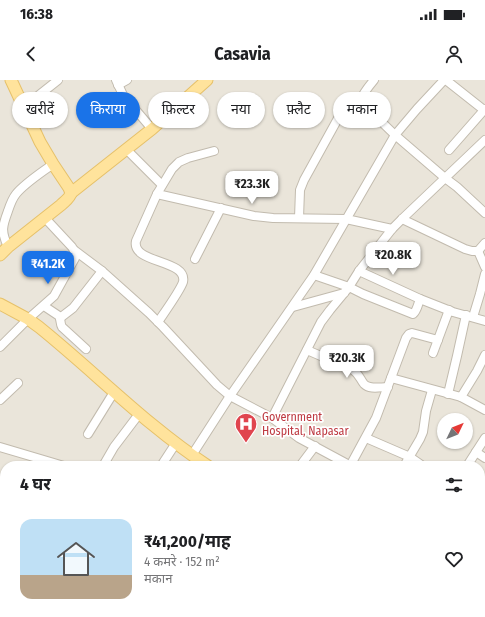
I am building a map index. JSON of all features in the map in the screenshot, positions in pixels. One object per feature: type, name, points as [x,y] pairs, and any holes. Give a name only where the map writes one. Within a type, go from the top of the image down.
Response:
[{"type":"main road","points":[[11,80],[17,92]]},
{"type":"main road","points":[[0,255],[68,199],[71,193],[152,129],[207,80]]},
{"type":"main road","points":[[34,128],[40,142],[71,193]]},
{"type":"main road","points":[[0,304],[28,319],[53,338],[139,414],[201,461]]},
{"type":"street","points":[[43,92],[58,80]]},
{"type":"street","points":[[127,80],[117,83],[123,95],[152,129]]},
{"type":"street","points":[[364,92],[374,80]]},
{"type":"street","points":[[192,455],[230,396],[314,275],[395,135],[417,109],[445,80],[485,109],[449,150]]},
{"type":"street","points":[[299,218],[300,190],[333,126]]},
{"type":"street","points":[[388,128],[485,213]]},
{"type":"street","points":[[272,418],[321,322],[359,271],[392,229],[485,140]]},
{"type":"street","points":[[126,150],[162,185]]},
{"type":"street","points":[[158,322],[179,290],[183,276],[180,271],[137,251],[135,245],[136,241],[157,194],[178,162],[214,151]]},
{"type":"street","points":[[8,247],[1,228],[12,201],[23,187],[53,164]]},
{"type":"street","points":[[157,194],[254,216],[274,218],[346,219],[392,229]]},
{"type":"street","points":[[195,259],[221,208]]},
{"type":"street","points":[[45,218],[74,250],[102,271],[158,322],[217,385],[230,396],[272,418],[299,438],[339,461]]},
{"type":"street","points":[[402,219],[465,249],[478,251],[485,243]]},
{"type":"street","points":[[0,347],[54,296],[75,258],[76,252],[74,250]]},
{"type":"street","points":[[478,251],[485,267]]},
{"type":"street","points":[[60,318],[73,308],[102,271]]},
{"type":"street","points":[[359,271],[420,299],[485,321]]},
{"type":"street","points":[[448,394],[469,316],[480,294],[485,274]]},
{"type":"street","points":[[314,275],[346,290],[363,294],[413,314],[420,299]]},
{"type":"street","points":[[293,307],[346,290]]},
{"type":"street","points":[[44,306],[59,316],[62,327],[86,349]]},
{"type":"street","points":[[433,353],[450,310]]},
{"type":"street","points":[[349,461],[366,438],[376,418],[406,338],[412,333],[438,340]]},
{"type":"street","points":[[307,350],[353,370],[358,373],[364,384],[368,386],[388,387]]},
{"type":"street","points":[[460,397],[477,371],[485,355]]},
{"type":"street","points":[[391,378],[460,397],[485,410]]},
{"type":"street","points":[[0,400],[18,383]]},
{"type":"street","points":[[407,461],[417,446],[423,432],[432,390]]},
{"type":"street","points":[[88,434],[114,392]]},
{"type":"street","points":[[106,461],[114,447],[139,414]]},
{"type":"street","points":[[366,438],[410,457],[416,461]]},
{"type":"street","points":[[470,461],[485,438]]},
{"type":"street","points":[[164,461],[176,443]]},
{"type":"street","points":[[304,461],[314,446]]},
{"type":"street","points":[[0,447],[47,461]]},
{"type":"street","points":[[476,452],[485,458]]},
{"type":"shaded area","points":[[0,80],[485,80],[485,461],[0,461]]},
{"type":"place","name":"Government Hospital, Napasar","points":[[246,444]]}]
